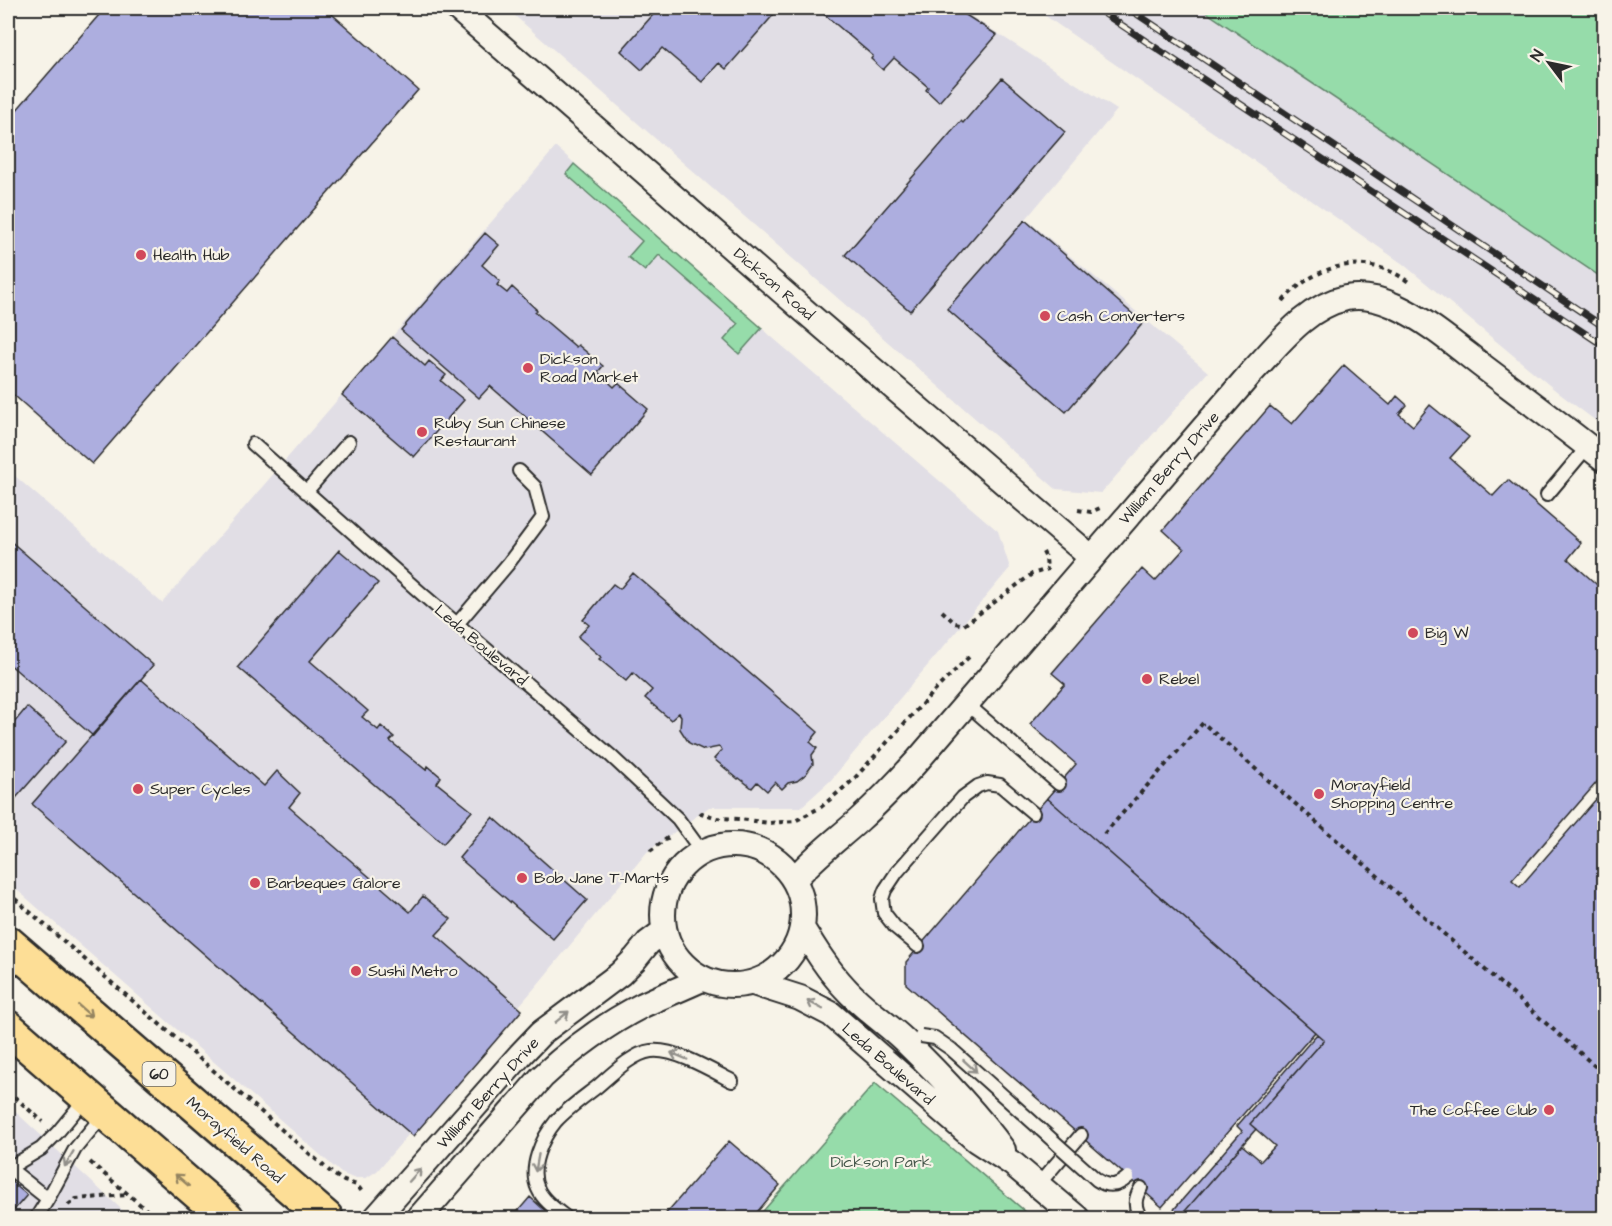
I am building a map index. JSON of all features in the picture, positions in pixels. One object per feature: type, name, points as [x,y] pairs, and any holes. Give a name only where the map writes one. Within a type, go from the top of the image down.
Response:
[{"type":"main road","name":"Morayfield Road","points":[[8,943],[326,1218]]},
{"type":"main road","points":[[8,1028],[227,1218]]},
{"type":"street","name":"Dickson Road","points":[[457,8],[1092,558]]},
{"type":"street","name":"William Berry Drive","points":[[794,880],[808,863],[886,794],[967,704],[1244,382],[1290,332],[1319,309],[1347,298],[1363,297],[1380,300],[1408,312],[1438,332],[1596,452]]},
{"type":"street","points":[[722,846],[743,846],[764,852],[781,863],[794,880],[801,896],[802,928],[796,946],[785,962],[771,975],[753,983],[736,986],[719,985],[702,979],[685,967],[672,951],[664,931],[663,908],[669,885],[683,866],[702,852],[722,846]]},
{"type":"street","name":"Leda Boulevard","points":[[802,928],[822,960],[860,1004],[912,1038],[983,1124],[1012,1164]]},
{"type":"street","name":"William Berry Drive","points":[[376,1218],[534,1040],[620,974],[648,943],[664,931]]},
{"type":"street","name":"William Berry Drive","points":[[419,1218],[542,1077],[558,1062],[615,1021],[643,1005],[702,979]]},
{"type":"street","name":"Leda Boulevard","points":[[753,983],[800,998],[831,1014],[976,1140],[1012,1164],[1077,1218]]},
{"type":"lane","points":[[306,492],[349,442]]},
{"type":"lane","name":"Leda Boulevard","points":[[253,444],[457,624],[578,726],[684,825],[702,852]]},
{"type":"lane","points":[[1547,495],[1596,452]]},
{"type":"lane","points":[[457,624],[508,564],[543,517],[535,487],[519,471]]},
{"type":"lane","points":[[967,704],[1059,784]]},
{"type":"lane","points":[[918,946],[888,920],[882,907],[885,891],[897,872],[963,797],[978,786],[987,783],[1000,785],[1033,813]]},
{"type":"lane","points":[[860,1004],[861,1041]]},
{"type":"lane","points":[[912,1038],[935,1038],[951,1049],[1096,1180],[1108,1186],[1116,1186],[1128,1177]]},
{"type":"lane","points":[[567,1218],[538,1190],[534,1177],[536,1159],[544,1139],[556,1121],[606,1079],[636,1056],[648,1051],[660,1050],[672,1053],[732,1081]]},
{"type":"lane","points":[[48,1199],[8,1167],[41,1149],[57,1133],[96,1105]]},
{"type":"lane","points":[[36,1218],[75,1149],[96,1105]]},
{"type":"lane","points":[[1038,1185],[1081,1135]]},
{"type":"lane","points":[[1141,1188],[1135,1202],[1141,1218]]},
{"type":"path","points":[[942,611],[955,623],[964,625],[1032,574],[1048,569],[1071,583]]},
{"type":"path","points":[[1104,834],[1203,723],[1605,1074]]},
{"type":"path","points":[[8,893],[333,1174],[357,1185],[363,1193]]},
{"type":"path","points":[[67,1206],[76,1199],[128,1194]]},
{"type":"shaded area","points":[[506,8],[958,8],[1117,110],[1026,219],[1208,372],[1101,493],[1056,489]]},
{"type":"shaded area","points":[[1034,8],[1200,8],[1604,278],[1604,427],[1560,394],[1403,264]]},
{"type":"shaded area","points":[[556,147],[773,338],[998,531],[1010,568],[830,781],[801,807],[709,807],[647,852],[538,984],[377,1171],[366,1178],[353,1178],[341,1173],[8,882],[8,470],[162,603]]},
{"type":"shaded area","points":[[8,1105],[131,1218],[8,1218]]},
{"type":"green space","points":[[1200,8],[1604,8],[1604,279]]},
{"type":"green space","points":[[574,164],[762,328],[739,354],[724,340],[738,324],[659,255],[645,271],[628,257],[642,241],[566,174]]},
{"type":"green space","name":"Dickson Park","points":[[875,1083],[1033,1218],[757,1218]]},
{"type":"building","name":"Health Hub","points":[[105,8],[325,8],[418,90],[92,464],[8,390],[8,120]]},
{"type":"building","points":[[659,8],[769,8],[775,13],[726,69],[719,63],[702,82],[662,48],[642,70],[621,51]]},
{"type":"building","points":[[806,8],[817,8],[813,14]]},
{"type":"building","points":[[817,8],[955,8],[997,35],[939,102],[926,90],[928,87],[894,58],[883,70],[871,59],[873,56]]},
{"type":"building","points":[[1002,78],[1065,132],[910,311],[845,255],[961,121],[963,123]]},
{"type":"building","name":"Cash Converters","points":[[1025,220],[1143,323],[1066,412],[947,309]]},
{"type":"building","points":[[485,233],[499,245],[482,265],[500,281],[497,285],[507,293],[512,287],[537,310],[535,312],[576,347],[578,345],[603,366],[598,372],[614,387],[618,383],[648,409],[592,475],[490,386],[479,398],[401,330]]},
{"type":"building","points":[[392,337],[425,366],[429,361],[446,375],[441,381],[464,400],[414,457],[342,395]]},
{"type":"building","name":"Morayfield Shopping Centre","points":[[1344,365],[1390,405],[1397,396],[1407,405],[1399,414],[1413,426],[1430,405],[1469,437],[1450,458],[1493,496],[1508,480],[1581,543],[1568,559],[1604,591],[1604,774],[1512,880],[1520,887],[1604,790],[1604,1218],[1179,1218],[1242,1145],[1261,1161],[1275,1146],[1250,1124],[1324,1040],[1047,798],[1076,764],[1030,724],[1065,684],[1052,673],[1142,569],[1155,581],[1184,549],[1163,530],[1270,406],[1292,424]]},
{"type":"building","points":[[8,539],[153,665],[93,736],[8,663]]},
{"type":"building","points":[[339,550],[378,583],[310,661],[368,711],[362,717],[378,730],[381,726],[394,737],[390,741],[426,770],[428,766],[441,777],[437,783],[472,811],[443,844],[238,667]]},
{"type":"building","points":[[633,573],[818,732],[810,742],[817,748],[812,755],[813,764],[806,774],[797,781],[788,783],[782,789],[775,782],[767,791],[757,782],[752,788],[714,759],[722,750],[719,747],[704,750],[689,743],[680,729],[681,716],[679,713],[671,720],[645,698],[652,690],[633,673],[626,681],[599,659],[601,657],[578,637],[589,625],[583,620],[613,584],[620,589]]},
{"type":"building","points":[[141,679],[264,786],[277,771],[300,793],[289,807],[410,912],[423,896],[451,919],[436,935],[522,1010],[413,1136],[32,804]]},
{"type":"building","points":[[27,707],[66,741],[8,807],[8,730]]},
{"type":"building","points":[[1047,798],[1315,1032],[1162,1207],[906,984],[906,962]]},
{"type":"building","points":[[493,817],[587,900],[553,939],[459,858]]},
{"type":"building","points":[[1317,1034],[1324,1040],[1250,1124],[1256,1129],[1179,1218],[1175,1218],[1170,1214],[1242,1131],[1237,1126]]},
{"type":"building","points":[[729,1141],[780,1185],[752,1218],[662,1218]]},
{"type":"building","points":[[8,1179],[27,1195],[8,1217]]},
{"type":"building","points":[[530,1197],[553,1218],[512,1218]]},
{"type":"building","points":[[562,1208],[573,1217],[571,1218],[553,1218]]},
{"type":"railway","points":[[1096,8],[1604,346]]},
{"type":"railway","points":[[1128,8],[1604,327]]},
{"type":"place","name":"Health Hub","points":[[141,255]]},
{"type":"place","name":"Cash Converters","points":[[1045,316]]},
{"type":"place","name":"Dickson Road Market","points":[[528,368]]},
{"type":"place","name":"Ruby Sun Chinese Restaurant","points":[[422,432]]},
{"type":"place","name":"Big W","points":[[1413,633]]},
{"type":"place","name":"Rebel","points":[[1147,679]]},
{"type":"place","name":"Super Cycles","points":[[138,789]]},
{"type":"place","name":"Morayfield Shopping Centre","points":[[1319,794]]},
{"type":"place","name":"Bob Jane T-Marts","points":[[522,878]]},
{"type":"place","name":"Barbeques Galore","points":[[255,883]]},
{"type":"place","name":"Sushi Metro","points":[[356,971]]},
{"type":"place","name":"The Coffee Club","points":[[1549,1110]]}]
